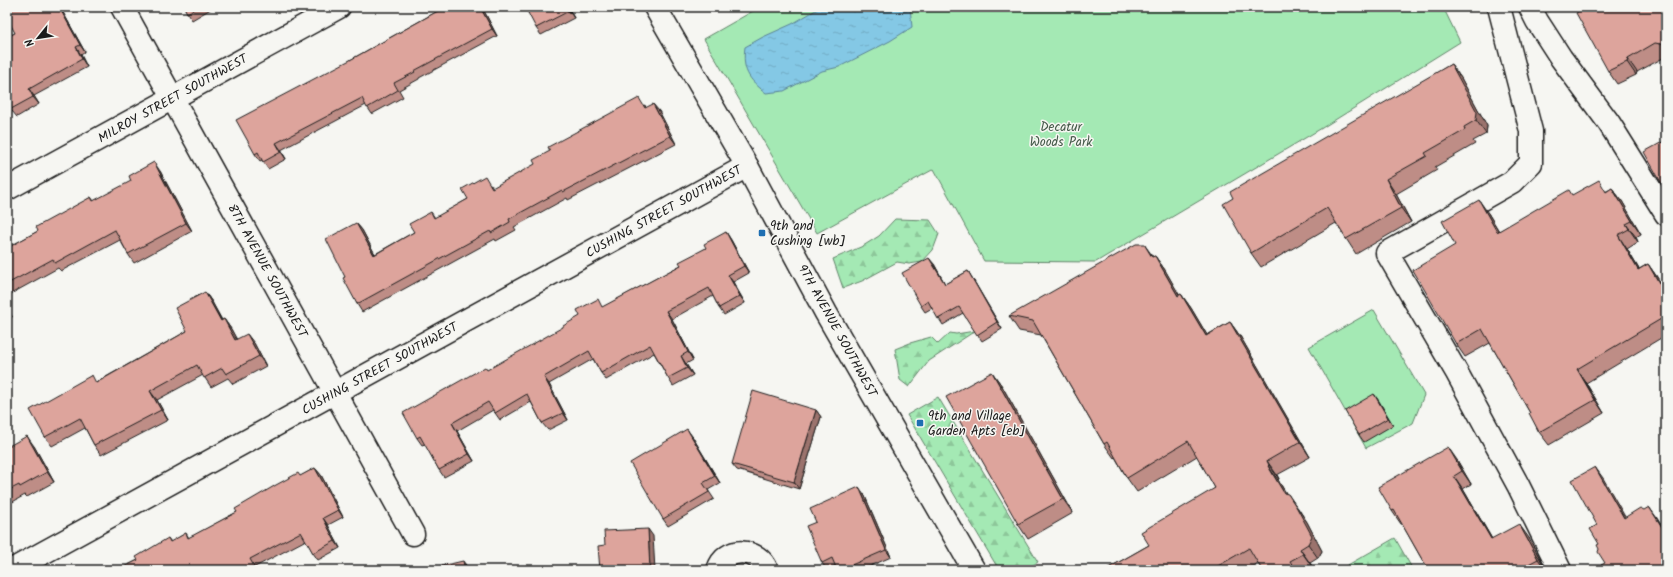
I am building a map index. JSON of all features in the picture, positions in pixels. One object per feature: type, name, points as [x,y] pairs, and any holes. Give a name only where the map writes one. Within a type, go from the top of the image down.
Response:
[{"type":"street","name":"8TH AVENUE SOUTHWEST","points":[[122,7],[413,534]]},
{"type":"street","name":"MILROY STREET SOUTHWEST","points":[[7,189],[339,7]]},
{"type":"street","name":"9TH AVENUE SOUTHWEST","points":[[655,7],[747,166],[826,313],[974,570]]},
{"type":"street","points":[[1499,7],[1531,131],[1531,163],[1512,182],[1387,253],[1457,373],[1518,485],[1560,570]]},
{"type":"street","points":[[1530,7],[1537,21],[1561,58],[1609,123],[1666,214]]},
{"type":"street","name":"CUSHING STREET SOUTHWEST","points":[[12,570],[747,166]]},
{"type":"street","points":[[718,570],[723,560],[730,555],[748,552],[756,555],[767,570]]},
{"type":"green space","name":"Decatur Woods Park","points":[[760,7],[1443,7],[1460,42],[1322,128],[1096,262],[984,261],[934,169],[817,233],[704,39]]},
{"type":"green space","points":[[895,219],[930,220],[939,234],[933,250],[922,262],[909,264],[897,262],[862,281],[843,288],[833,259],[863,246],[879,236]]},
{"type":"green space","points":[[1374,310],[1424,395],[1413,423],[1366,448],[1309,347]]},
{"type":"green space","points":[[975,331],[929,361],[909,387],[900,380],[895,349],[931,337],[938,344],[950,333],[956,334]]},
{"type":"green space","points":[[938,397],[1038,562],[1025,570],[999,570],[907,415]]},
{"type":"green space","points":[[1395,538],[1413,570],[1339,570]]},
{"type":"water","points":[[821,7],[910,7],[912,27],[890,41],[839,67],[822,71],[784,91],[766,93],[755,83],[748,73],[744,62],[745,47],[792,24]]},
{"type":"building","points":[[7,7],[59,7],[80,45],[76,47],[82,59],[29,89],[33,97],[11,109],[7,103],[7,37],[15,33],[7,18]]},
{"type":"building","points":[[184,7],[198,7],[187,13]]},
{"type":"building","points":[[445,7],[480,7],[492,29],[394,83],[398,90],[367,108],[362,98],[276,143],[281,152],[263,162],[258,152],[255,154],[236,120],[350,60]]},
{"type":"building","points":[[525,7],[567,7],[569,11],[536,28]]},
{"type":"building","points":[[1586,7],[1666,7],[1666,45],[1655,43],[1628,59],[1627,62],[1608,71],[1576,13]]},
{"type":"building","points":[[1451,64],[1477,112],[1476,120],[1464,127],[1465,130],[1425,153],[1427,156],[1386,179],[1401,208],[1346,239],[1327,208],[1251,253],[1223,204],[1233,198],[1230,192]]},
{"type":"building","points":[[639,98],[645,108],[653,104],[670,136],[563,192],[562,190],[509,219],[510,222],[491,233],[490,231],[357,304],[343,278],[345,277],[326,239],[356,223],[374,255],[414,232],[409,224],[431,212],[434,218],[468,199],[462,189],[485,176],[492,188],[535,164],[533,160],[550,151],[548,147]]},
{"type":"building","points":[[1666,140],[1666,191],[1644,152]]},
{"type":"building","points":[[154,162],[186,223],[128,254],[115,230],[55,263],[53,259],[7,284],[7,248],[38,231],[36,227],[91,197],[93,201],[131,181],[129,176]]},
{"type":"building","points":[[1599,180],[1606,192],[1612,188],[1632,221],[1626,224],[1629,229],[1618,235],[1638,270],[1648,264],[1666,295],[1666,316],[1577,369],[1595,400],[1539,432],[1530,413],[1482,329],[1456,344],[1413,270],[1455,245],[1442,221],[1479,200],[1497,232],[1569,190],[1572,195]]},
{"type":"building","points":[[726,232],[744,266],[728,275],[740,296],[719,308],[709,288],[666,311],[688,352],[681,356],[687,368],[668,378],[650,345],[601,373],[589,351],[544,377],[563,413],[542,423],[527,394],[495,413],[488,402],[452,423],[469,454],[439,470],[420,436],[417,438],[403,413],[485,367],[487,370],[563,327],[580,316],[577,310],[598,299],[602,307],[681,265],[679,262],[706,248],[704,244]]},
{"type":"building","points":[[1136,244],[1144,244],[1152,257],[1155,256],[1178,296],[1181,294],[1206,336],[1230,322],[1300,442],[1267,461],[1268,466],[1284,493],[1288,494],[1312,536],[1308,544],[1300,549],[1303,554],[1290,561],[1293,566],[1285,570],[1262,570],[1249,548],[1211,570],[1105,570],[1149,545],[1141,532],[1215,488],[1188,441],[1127,478],[1107,442],[1104,444],[1033,321],[1009,316]]},
{"type":"building","points":[[929,258],[945,284],[968,271],[997,322],[977,335],[959,307],[938,319],[928,301],[921,306],[902,273]]},
{"type":"building","points":[[205,292],[221,321],[224,319],[235,340],[247,334],[259,356],[226,374],[222,368],[204,378],[197,365],[150,391],[161,410],[94,445],[80,418],[45,437],[30,410],[92,375],[96,383],[187,331],[175,308]]},
{"type":"building","points":[[992,372],[1063,499],[1018,524],[946,397]]},
{"type":"building","points":[[753,391],[816,410],[794,482],[732,464]]},
{"type":"building","points":[[1374,394],[1388,418],[1359,435],[1345,411]]},
{"type":"building","points":[[687,429],[715,476],[703,483],[709,492],[663,519],[630,463]]},
{"type":"building","points":[[27,436],[47,472],[20,487],[19,485],[7,491],[7,447]]},
{"type":"building","points":[[1448,447],[1462,471],[1454,476],[1491,539],[1519,524],[1538,559],[1517,570],[1428,570],[1394,510],[1392,511],[1378,487]]},
{"type":"building","points":[[1595,467],[1624,518],[1640,508],[1644,510],[1649,507],[1662,527],[1665,526],[1666,570],[1604,570],[1601,565],[1605,563],[1598,552],[1599,549],[1597,545],[1599,544],[1590,529],[1597,525],[1572,480]]},
{"type":"building","points":[[315,468],[338,510],[323,518],[335,541],[313,553],[301,532],[250,559],[256,570],[118,570],[138,560],[136,557],[168,538],[170,542],[186,533],[188,538],[237,512],[235,509],[276,485],[298,473],[300,476]]},
{"type":"building","points":[[859,487],[886,550],[837,570],[832,558],[822,563],[806,526],[816,522],[810,509]]},
{"type":"building","points":[[648,529],[650,570],[600,570],[598,546],[605,545],[604,531]]},
{"type":"building","points":[[463,561],[465,570],[424,570]]},
{"type":"place","name":"9th and Cushing [wb]","points":[[762,233]]},
{"type":"place","name":"9th and Village Garden Apts [eb]","points":[[920,423]]}]
